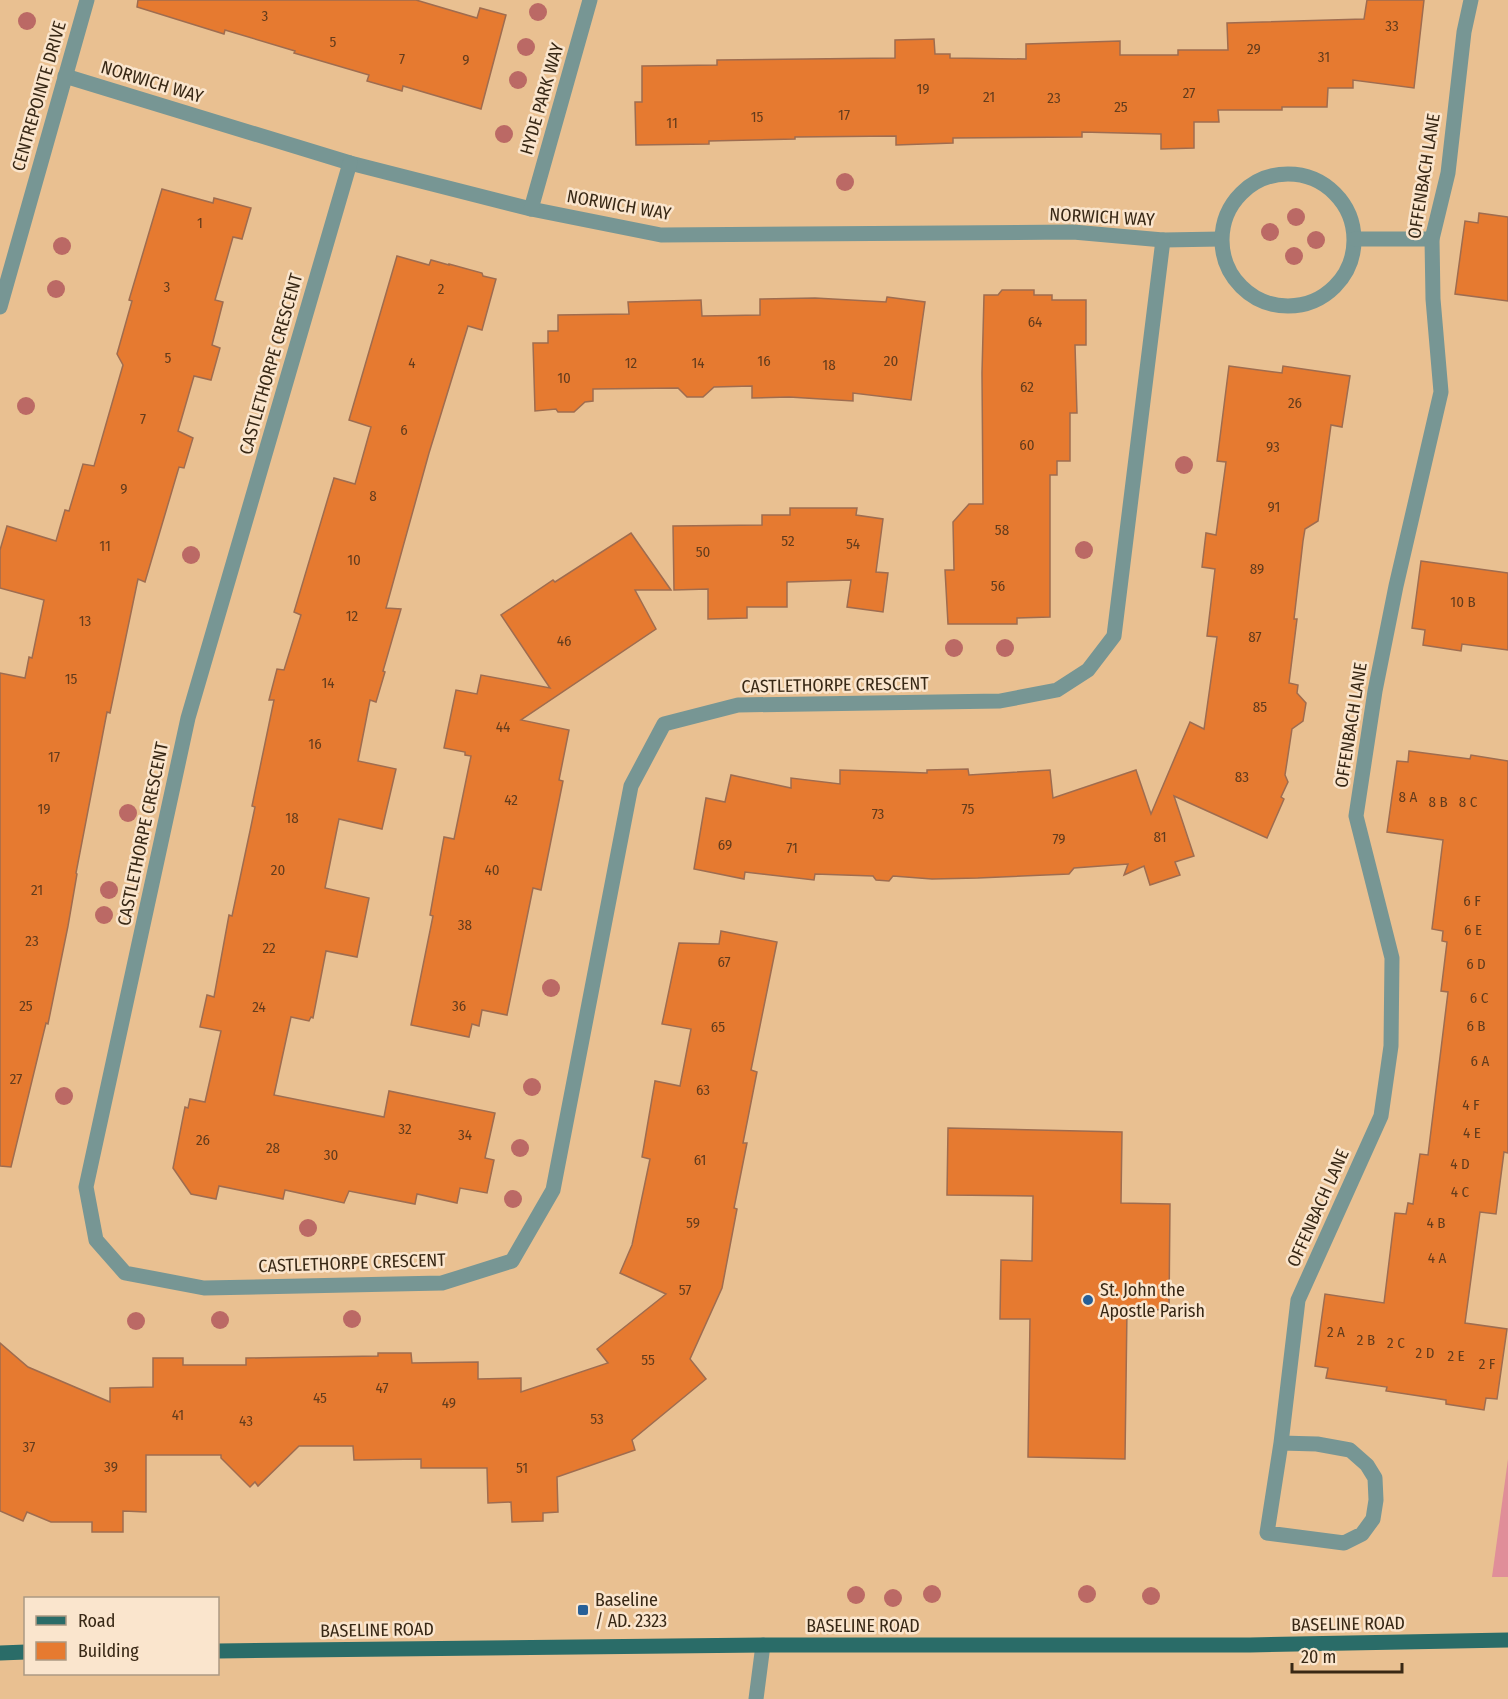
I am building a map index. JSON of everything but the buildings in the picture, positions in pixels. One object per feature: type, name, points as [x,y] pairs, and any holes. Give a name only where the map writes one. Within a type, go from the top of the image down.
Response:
[{"type":"main road","name":"BASELINE ROAD","points":[[219,1651],[763,1645],[1229,1645],[1508,1640]]},
{"type":"main road","points":[[0,1653],[24,1652]]},
{"type":"street","name":"CENTREPOINTE DRIVE","points":[[0,307],[87,0]]},
{"type":"street","name":"HYDE PARK WAY","points":[[531,209],[590,0]]},
{"type":"street","name":"OFFENBACH LANE","points":[[1281,1443],[1317,1444],[1350,1450],[1367,1465],[1375,1478],[1376,1500],[1373,1519],[1362,1534],[1344,1544],[1267,1533],[1281,1443],[1298,1300],[1382,1116],[1391,1046],[1392,958],[1356,816],[1375,691],[1396,586],[1441,392],[1433,299],[1432,239],[1448,173],[1464,32],[1471,0]]},
{"type":"street","name":"NORWICH WAY","points":[[65,76],[350,163],[531,209],[661,235],[1073,232],[1163,240],[1221,239]]},
{"type":"street","name":"CASTLETHORPE CRESCENT","points":[[350,163],[188,718],[86,1187],[96,1240],[125,1273],[204,1288],[442,1283],[512,1261],[553,1190],[631,786],[664,724],[738,705],[1000,701],[1057,690],[1088,670],[1114,636],[1163,240]]},
{"type":"street","points":[[1276,174],[1299,174],[1322,182],[1339,197],[1351,216],[1355,239],[1352,260],[1343,279],[1328,294],[1309,303],[1289,307],[1268,304],[1250,294],[1234,280],[1225,261],[1221,239],[1226,217],[1237,197],[1254,182],[1276,174]]},
{"type":"street","points":[[1355,239],[1432,239]]},
{"type":"street","points":[[756,1699],[763,1645]]},
{"type":"shaded area","points":[[1508,1459],[1508,1577],[1492,1577]]},
{"type":"place","name":"St. John the Apostle Parish","points":[[1088,1300]]},
{"type":"place","name":"Baseline / AD. 2323","points":[[583,1610]]}]
